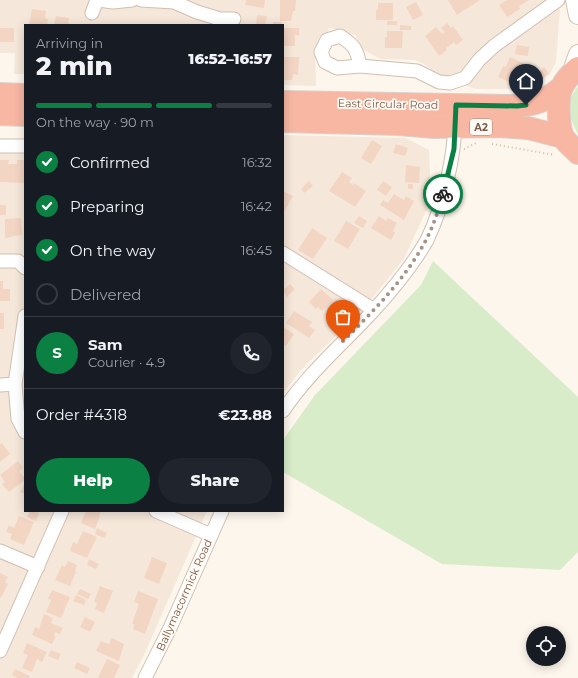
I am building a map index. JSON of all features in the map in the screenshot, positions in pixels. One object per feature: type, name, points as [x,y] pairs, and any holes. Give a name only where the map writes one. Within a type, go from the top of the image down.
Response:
[{"type":"highway","name":"East Circular Road","points":[[284,102],[517,106],[535,104],[549,97],[572,71]]},
{"type":"highway","name":"A2","points":[[563,137],[559,120],[559,105],[572,71]]},
{"type":"highway","points":[[0,94],[24,95]]},
{"type":"highway","points":[[0,114],[24,114]]},
{"type":"highway","name":"East Circular Road","points":[[284,121],[398,124],[454,138],[497,126],[528,128],[563,137]]},
{"type":"highway","points":[[563,137],[569,156]]},
{"type":"main road","points":[[575,0],[578,15]]},
{"type":"street","points":[[92,13],[98,0],[113,2],[132,0]]},
{"type":"street","points":[[141,0],[175,1],[219,22],[234,19]]},
{"type":"street","points":[[360,66],[417,71],[439,82],[450,83],[465,78],[479,60],[494,46],[558,0]]},
{"type":"street","points":[[284,410],[314,373],[374,310],[413,262],[427,239],[442,200],[454,138],[456,105]]},
{"type":"street","points":[[0,146],[24,146]]},
{"type":"street","points":[[284,254],[374,310]]},
{"type":"street","points":[[0,261],[18,261],[24,266]]},
{"type":"street","points":[[24,323],[15,384],[18,419],[24,430]]},
{"type":"street","points":[[0,385],[15,384]]},
{"type":"street","points":[[0,651],[62,512]]},
{"type":"street","points":[[158,512],[211,535]]},
{"type":"street","name":"Ballymacormick Road","points":[[145,678],[170,628],[222,512]]},
{"type":"street","points":[[0,551],[38,567]]},
{"type":"path","points":[[454,138],[466,149],[479,142]]},
{"type":"path","points":[[486,143],[569,156]]},
{"type":"shaded area","points":[[0,0],[568,0],[560,8],[556,62],[550,74],[539,82],[520,89],[475,89],[433,71],[424,64],[415,60],[380,59],[364,50],[355,35],[330,28],[315,48],[316,86],[284,85],[284,24],[24,24],[24,74],[14,74],[15,53],[0,53]]},
{"type":"shaded area","points":[[284,135],[406,138],[429,150],[431,200],[404,259],[363,309],[300,371],[284,392]]},
{"type":"shaded area","points":[[0,152],[24,152],[24,512],[207,512],[144,655],[132,678],[0,678]]},
{"type":"green space","points":[[578,86],[578,135],[570,117],[571,97]]},
{"type":"green space","points":[[433,261],[578,397],[578,552],[560,570],[442,564],[284,473],[284,439],[315,395],[421,285]]},
{"type":"building","points":[[246,0],[265,0],[264,8],[245,5]]},
{"type":"building","points":[[280,0],[296,0],[295,11],[293,11],[291,21],[280,21]]},
{"type":"building","points":[[448,0],[480,0],[457,15]]},
{"type":"building","points":[[507,0],[529,0],[519,6],[520,9],[507,17],[499,5]]},
{"type":"building","points":[[416,2],[423,15],[413,20],[406,7]]},
{"type":"building","points":[[378,3],[393,3],[393,20],[376,20]]},
{"type":"building","points":[[32,9],[46,11],[45,18],[48,19],[47,24],[29,24]]},
{"type":"building","points":[[257,15],[267,16],[265,24],[256,24]]},
{"type":"building","points":[[56,16],[69,18],[68,23],[71,24],[54,24]]},
{"type":"building","points":[[387,21],[397,21],[397,25],[387,25]]},
{"type":"building","points":[[273,22],[282,22],[282,24],[273,24]]},
{"type":"building","points":[[447,23],[451,28],[453,26],[463,40],[456,45],[454,42],[439,56],[425,36],[436,27],[442,34],[445,32],[441,28]]},
{"type":"building","points":[[400,25],[411,26],[411,30],[400,30]]},
{"type":"building","points":[[0,28],[14,28],[14,42],[0,42]]},
{"type":"building","points":[[284,28],[299,28],[299,35],[295,35],[295,46],[284,46]]},
{"type":"building","points":[[387,31],[403,31],[402,48],[385,48],[385,37],[387,37]]},
{"type":"building","points":[[517,45],[529,47],[528,56],[515,54]]},
{"type":"building","points":[[284,57],[299,57],[298,75],[293,74],[292,80],[284,80]]},
{"type":"building","points":[[510,57],[523,63],[514,84],[498,77],[503,66],[506,67]]},
{"type":"building","points":[[544,67],[549,73],[540,81],[535,75]]},
{"type":"building","points":[[372,140],[382,146],[371,164],[361,158]]},
{"type":"building","points":[[396,144],[408,148],[405,156],[393,153]]},
{"type":"building","points":[[0,160],[9,160],[8,164],[17,164],[17,160],[24,160],[24,183],[0,182]]},
{"type":"building","points":[[406,165],[420,167],[419,183],[405,182]]},
{"type":"building","points":[[342,172],[352,178],[349,182],[353,185],[354,183],[366,191],[355,207],[329,191]]},
{"type":"building","points":[[309,181],[313,186],[304,193],[301,189]]},
{"type":"building","points":[[383,181],[392,187],[386,196],[377,190]]},
{"type":"building","points":[[408,184],[413,184],[413,189],[408,189]]},
{"type":"building","points":[[284,192],[293,196],[284,212]]},
{"type":"building","points":[[394,194],[404,200],[406,196],[414,201],[404,220],[380,205],[383,200],[388,203]]},
{"type":"building","points":[[0,205],[6,205],[6,215],[0,215]]},
{"type":"building","points":[[359,216],[367,221],[363,228],[354,223]]},
{"type":"building","points":[[379,216],[386,221],[388,218],[397,223],[393,231],[395,233],[391,240],[371,228]]},
{"type":"building","points":[[21,218],[22,235],[5,238],[5,219]]},
{"type":"building","points":[[346,221],[360,229],[348,249],[334,241]]},
{"type":"building","points":[[312,228],[327,238],[313,259],[298,250]]},
{"type":"building","points":[[0,281],[3,281],[3,289],[10,289],[10,301],[0,301]]},
{"type":"building","points":[[290,284],[295,289],[287,297],[284,290]]},
{"type":"building","points":[[321,289],[333,300],[322,311],[317,307],[316,309],[309,302]]},
{"type":"building","points":[[294,311],[312,322],[309,326],[315,330],[309,338],[286,323]]},
{"type":"building","points":[[0,313],[4,313],[4,329],[0,329]]},
{"type":"building","points":[[284,328],[294,334],[286,346],[284,345]]},
{"type":"building","points":[[2,443],[10,454],[0,462],[0,444]]},
{"type":"building","points":[[18,461],[23,468],[19,471],[24,477],[24,481],[9,492],[2,484],[5,482],[0,475]]},
{"type":"building","points":[[24,485],[24,494],[20,492]]},
{"type":"building","points":[[30,512],[39,513],[36,521],[27,517]]},
{"type":"building","points":[[86,512],[101,512],[95,529],[81,523]]},
{"type":"building","points":[[19,516],[34,522],[24,545],[10,539],[12,534],[6,532],[9,525],[14,528]]},
{"type":"building","points":[[97,528],[107,533],[104,538],[95,534]]},
{"type":"building","points":[[83,531],[97,537],[87,558],[70,551],[73,542],[77,544]]},
{"type":"building","points":[[152,557],[167,563],[159,584],[144,578]]},
{"type":"building","points":[[89,559],[99,564],[96,569],[87,565]]},
{"type":"building","points":[[68,561],[77,565],[76,572],[70,586],[55,580],[62,565],[65,567]]},
{"type":"building","points":[[0,573],[8,577],[5,582],[8,584],[1,598],[0,597]]},
{"type":"building","points":[[100,586],[113,591],[104,613],[95,609],[97,603],[94,602]]},
{"type":"building","points":[[80,589],[91,594],[88,599],[77,594]]},
{"type":"building","points":[[52,590],[70,597],[61,618],[46,612],[51,600],[48,599]]},
{"type":"building","points":[[138,591],[158,599],[145,634],[133,629],[134,624],[132,624],[139,604],[134,602]]},
{"type":"building","points":[[76,595],[86,600],[84,605],[73,601]]},
{"type":"building","points":[[44,614],[53,618],[51,623],[63,628],[60,634],[55,632],[54,636],[56,636],[52,644],[32,635],[35,627],[39,629]]},
{"type":"building","points":[[85,617],[95,622],[90,632],[80,627]]},
{"type":"building","points":[[112,638],[124,644],[119,661],[96,651],[101,641],[109,644]]},
{"type":"building","points":[[27,643],[47,652],[42,662],[37,659],[32,672],[22,668],[28,655],[23,653]]},
{"type":"building","points":[[51,650],[61,654],[58,660],[48,656]]},
{"type":"building","points":[[107,659],[120,665],[114,678],[98,678]]},
{"type":"building","points":[[77,662],[90,668],[87,674],[74,668]]},
{"type":"building","points":[[15,669],[30,676],[29,678],[17,678],[12,675]]},
{"type":"way so far","points":[[343,341],[374,310],[413,262],[427,239],[443,194]]},
{"type":"route","points":[[443,194],[454,149],[456,105],[526,105]]}]
